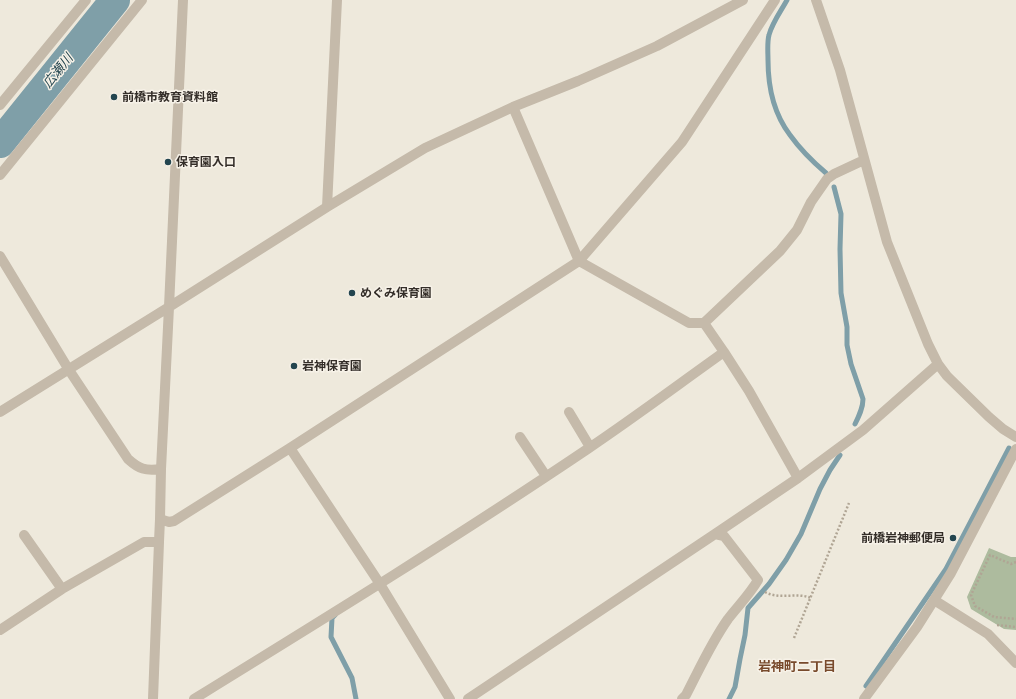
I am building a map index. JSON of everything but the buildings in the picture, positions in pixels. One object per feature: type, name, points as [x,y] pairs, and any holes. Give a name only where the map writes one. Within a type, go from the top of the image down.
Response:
[{"type":"street","points":[[0,105],[86,0]]},
{"type":"street","points":[[0,175],[142,0]]},
{"type":"street","points":[[152,699],[183,0]]},
{"type":"street","points":[[327,207],[336,0]]},
{"type":"street","points":[[0,412],[327,207],[425,148],[513,107],[578,81],[657,46],[744,0]]},
{"type":"street","points":[[160,519],[170,522],[174,521],[290,448],[579,261],[682,142],[775,0]]},
{"type":"street","points":[[816,0],[840,70],[887,242],[938,364],[947,376],[989,417],[1003,429],[1016,437]]},
{"type":"street","points":[[513,107],[579,261],[689,323],[704,323],[780,251],[796,230],[811,202],[827,179],[834,174],[864,160]]},
{"type":"street","points":[[0,256],[69,370],[128,459],[138,467],[146,470],[161,469]]},
{"type":"street","points":[[704,323],[749,391],[798,478]]},
{"type":"street","points":[[194,699],[380,584],[546,476],[590,447],[724,352]]},
{"type":"street","points":[[468,699],[798,478],[863,430],[938,364]]},
{"type":"street","points":[[569,412],[590,447]]},
{"type":"street","points":[[520,436],[546,476]]},
{"type":"street","points":[[290,448],[380,584],[450,699]]},
{"type":"street","points":[[864,699],[917,627],[951,573],[1016,449]]},
{"type":"street","points":[[24,534],[62,589]]},
{"type":"street","points":[[682,699],[686,695],[712,645],[728,619],[752,590],[758,580],[724,536],[715,534]]},
{"type":"street","points":[[0,630],[62,589],[144,542],[158,542]]},
{"type":"street","points":[[934,600],[988,634],[1016,663]]},
{"type":"path","points":[[794,638],[849,503]]},
{"type":"path","points":[[1016,562],[1011,564],[990,554],[971,595],[975,606],[994,617],[1016,619]]},
{"type":"path","points":[[766,593],[807,596],[811,598]]},
{"type":"path","points":[[993,625],[1016,627]]},
{"type":"green space","points":[[989,548],[1011,557],[1016,557],[1016,630],[1004,629],[971,609],[967,597]]},
{"type":"waterway","name":"広瀬川","points":[[0,143],[115,0]]},
{"type":"waterway","points":[[787,0],[774,22],[768,38],[768,70],[773,99],[784,127],[802,150],[826,173]]},
{"type":"waterway","points":[[834,187],[841,214],[841,293],[847,327],[847,345],[851,364],[863,399],[862,409],[855,424]]},
{"type":"waterway","points":[[866,686],[946,569],[1009,448]]},
{"type":"waterway","points":[[729,699],[735,687],[745,635],[748,608],[769,584],[786,560],[801,534],[820,489],[840,455]]},
{"type":"waterway","points":[[335,615],[332,618],[331,637],[352,678],[356,699]]},
{"type":"place","name":"前橋市教育資料館","points":[[114,97]]},
{"type":"place","name":"保育園入口","points":[[168,162]]},
{"type":"place","name":"めぐみ保育園","points":[[352,293]]},
{"type":"place","name":"岩神保育園","points":[[294,366]]},
{"type":"place","name":"前橋岩神郵便局","points":[[953,538]]},
{"type":"district","name":"岩神町二丁目","points":[[797,667]]}]
